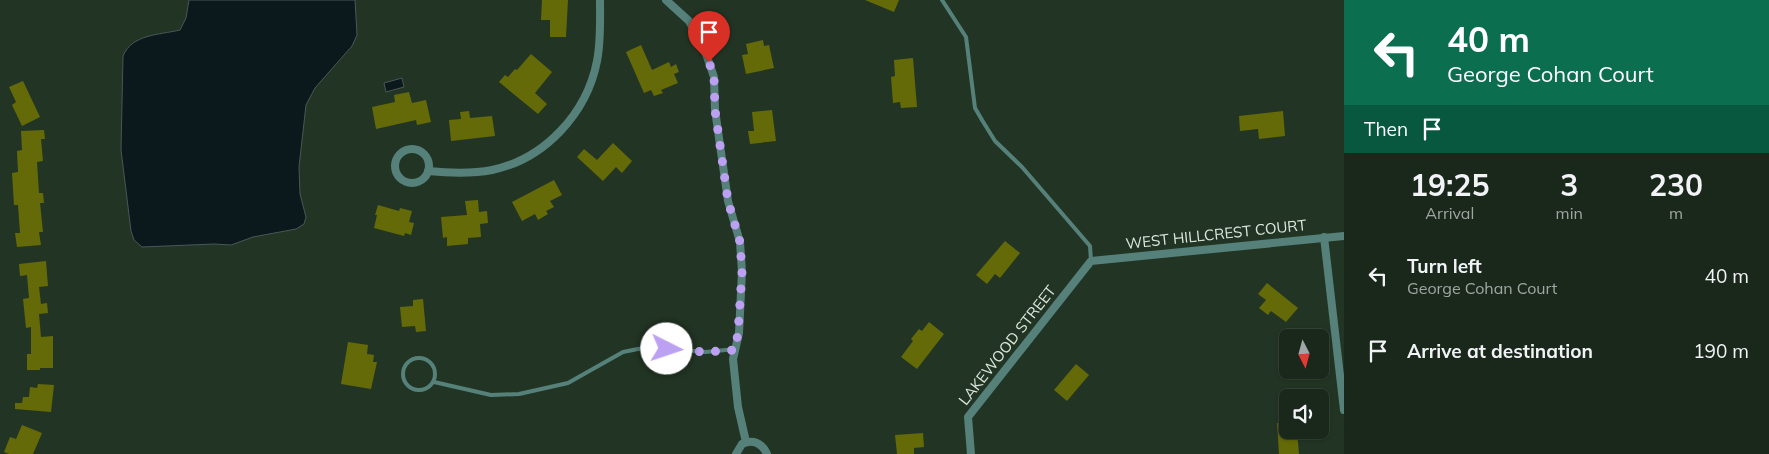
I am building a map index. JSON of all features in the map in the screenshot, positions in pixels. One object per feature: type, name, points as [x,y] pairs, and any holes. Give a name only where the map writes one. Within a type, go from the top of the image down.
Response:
[{"type":"street","points":[[428,170],[448,173],[492,170],[522,158],[549,143],[572,118],[584,98],[592,78],[597,61],[600,32],[600,0]]},
{"type":"street","points":[[666,0],[689,21],[704,48],[714,77],[715,110],[728,201],[740,242],[742,272],[738,333],[733,359],[738,407],[746,442]]},
{"type":"street","points":[[408,150],[419,151],[427,159],[428,170],[422,179],[406,182],[398,175],[396,160],[403,152],[408,150]]},
{"type":"street","name":"WEST HILLCREST COURT","points":[[1091,261],[1344,236]]},
{"type":"street","points":[[1324,237],[1344,410]]},
{"type":"street","name":"LAKEWOOD STREET","points":[[971,454],[968,417],[1091,261]]},
{"type":"street","points":[[736,454],[739,448],[746,442],[752,441],[761,445],[766,454]]},
{"type":"lane","points":[[942,0],[966,37],[975,106],[982,120],[995,141],[1022,168],[1090,246],[1091,261]]},
{"type":"lane","points":[[434,382],[490,395],[519,394],[568,384],[623,352],[648,347],[706,352],[735,350]]},
{"type":"lane","points":[[415,358],[425,359],[434,366],[434,382],[426,389],[416,390],[410,388],[404,380],[406,365],[415,358]]},
{"type":"shaded area","points":[[189,0],[355,0],[357,35],[352,46],[315,88],[306,105],[299,167],[300,194],[306,217],[304,224],[296,229],[253,237],[231,245],[142,247],[134,240],[131,231],[121,150],[123,56],[127,49],[139,39],[180,30],[186,18]]},
{"type":"shaded area","points":[[402,78],[404,87],[386,92],[384,83]]},
{"type":"building","points":[[542,0],[568,0],[566,37],[550,37],[550,20],[541,20]]},
{"type":"building","points":[[865,0],[899,0],[894,12]]},
{"type":"building","points":[[763,40],[764,46],[769,45],[774,68],[746,74],[742,55],[748,54],[746,44]]},
{"type":"building","points":[[641,45],[652,70],[669,62],[671,67],[676,64],[679,72],[674,74],[678,83],[661,90],[663,93],[654,96],[651,90],[644,93],[626,52]]},
{"type":"building","points":[[531,54],[552,72],[535,93],[547,104],[538,114],[499,82],[505,75],[508,77],[515,69],[517,70]]},
{"type":"building","points":[[913,58],[917,107],[901,108],[900,102],[893,103],[891,77],[895,76],[894,60]]},
{"type":"building","points":[[23,81],[40,117],[22,126],[12,105],[16,102],[9,87]]},
{"type":"building","points":[[409,92],[412,103],[426,100],[431,122],[417,125],[416,120],[376,129],[372,107],[395,102],[394,95]]},
{"type":"building","points":[[772,110],[776,141],[750,144],[748,131],[754,131],[752,112]]},
{"type":"building","points":[[469,111],[470,118],[492,116],[495,136],[451,141],[449,120],[461,119],[460,112]]},
{"type":"building","points":[[1283,111],[1285,136],[1259,139],[1258,129],[1240,131],[1239,116]]},
{"type":"building","points":[[44,130],[45,139],[41,139],[43,161],[37,162],[39,193],[43,193],[44,203],[40,203],[43,232],[39,232],[41,245],[17,247],[15,233],[20,233],[18,205],[14,205],[12,173],[18,172],[17,151],[22,150],[21,131]]},
{"type":"building","points":[[613,143],[632,161],[622,173],[616,167],[603,181],[577,157],[584,149],[597,160]]},
{"type":"building","points":[[554,180],[562,195],[550,201],[554,207],[546,211],[548,214],[538,220],[535,214],[522,221],[512,202]]},
{"type":"building","points":[[478,200],[479,212],[487,211],[488,223],[480,224],[481,237],[468,238],[468,244],[447,246],[447,237],[443,238],[441,217],[467,215],[465,201]]},
{"type":"building","points":[[378,205],[399,211],[400,208],[412,211],[409,222],[414,223],[411,235],[405,233],[404,236],[374,228]]},
{"type":"building","points":[[1005,241],[1020,253],[1000,278],[995,274],[987,284],[976,275]]},
{"type":"building","points":[[46,261],[48,286],[39,287],[41,304],[47,303],[48,313],[39,314],[41,337],[53,336],[53,368],[27,370],[27,354],[31,354],[31,327],[26,328],[23,299],[29,298],[27,275],[20,276],[19,264]]},
{"type":"building","points":[[1267,283],[1298,308],[1286,322],[1271,311],[1268,315],[1259,308],[1266,300],[1258,294]]},
{"type":"building","points":[[423,299],[426,331],[416,332],[415,326],[402,327],[400,307],[413,306],[413,300]]},
{"type":"building","points":[[929,322],[944,334],[917,369],[901,357],[919,329],[922,331]]},
{"type":"building","points":[[348,342],[368,345],[367,354],[374,355],[373,362],[377,362],[371,389],[341,384]]},
{"type":"building","points":[[1076,364],[1089,375],[1067,401],[1054,390]]},
{"type":"building","points":[[38,384],[54,385],[51,412],[15,409],[15,403],[22,403],[23,397],[29,397],[30,387],[37,388]]},
{"type":"building","points":[[1277,423],[1279,423],[1279,439],[1298,439],[1299,454],[1279,454]]},
{"type":"building","points":[[22,425],[42,433],[33,454],[9,454],[4,452],[10,437],[16,439]]},
{"type":"building","points":[[923,433],[924,447],[914,448],[914,454],[897,454],[895,435]]},
{"type":"route","points":[[667,349],[706,352],[735,350],[738,333],[742,272],[740,242],[728,201],[715,110],[714,77],[709,62]]}]
